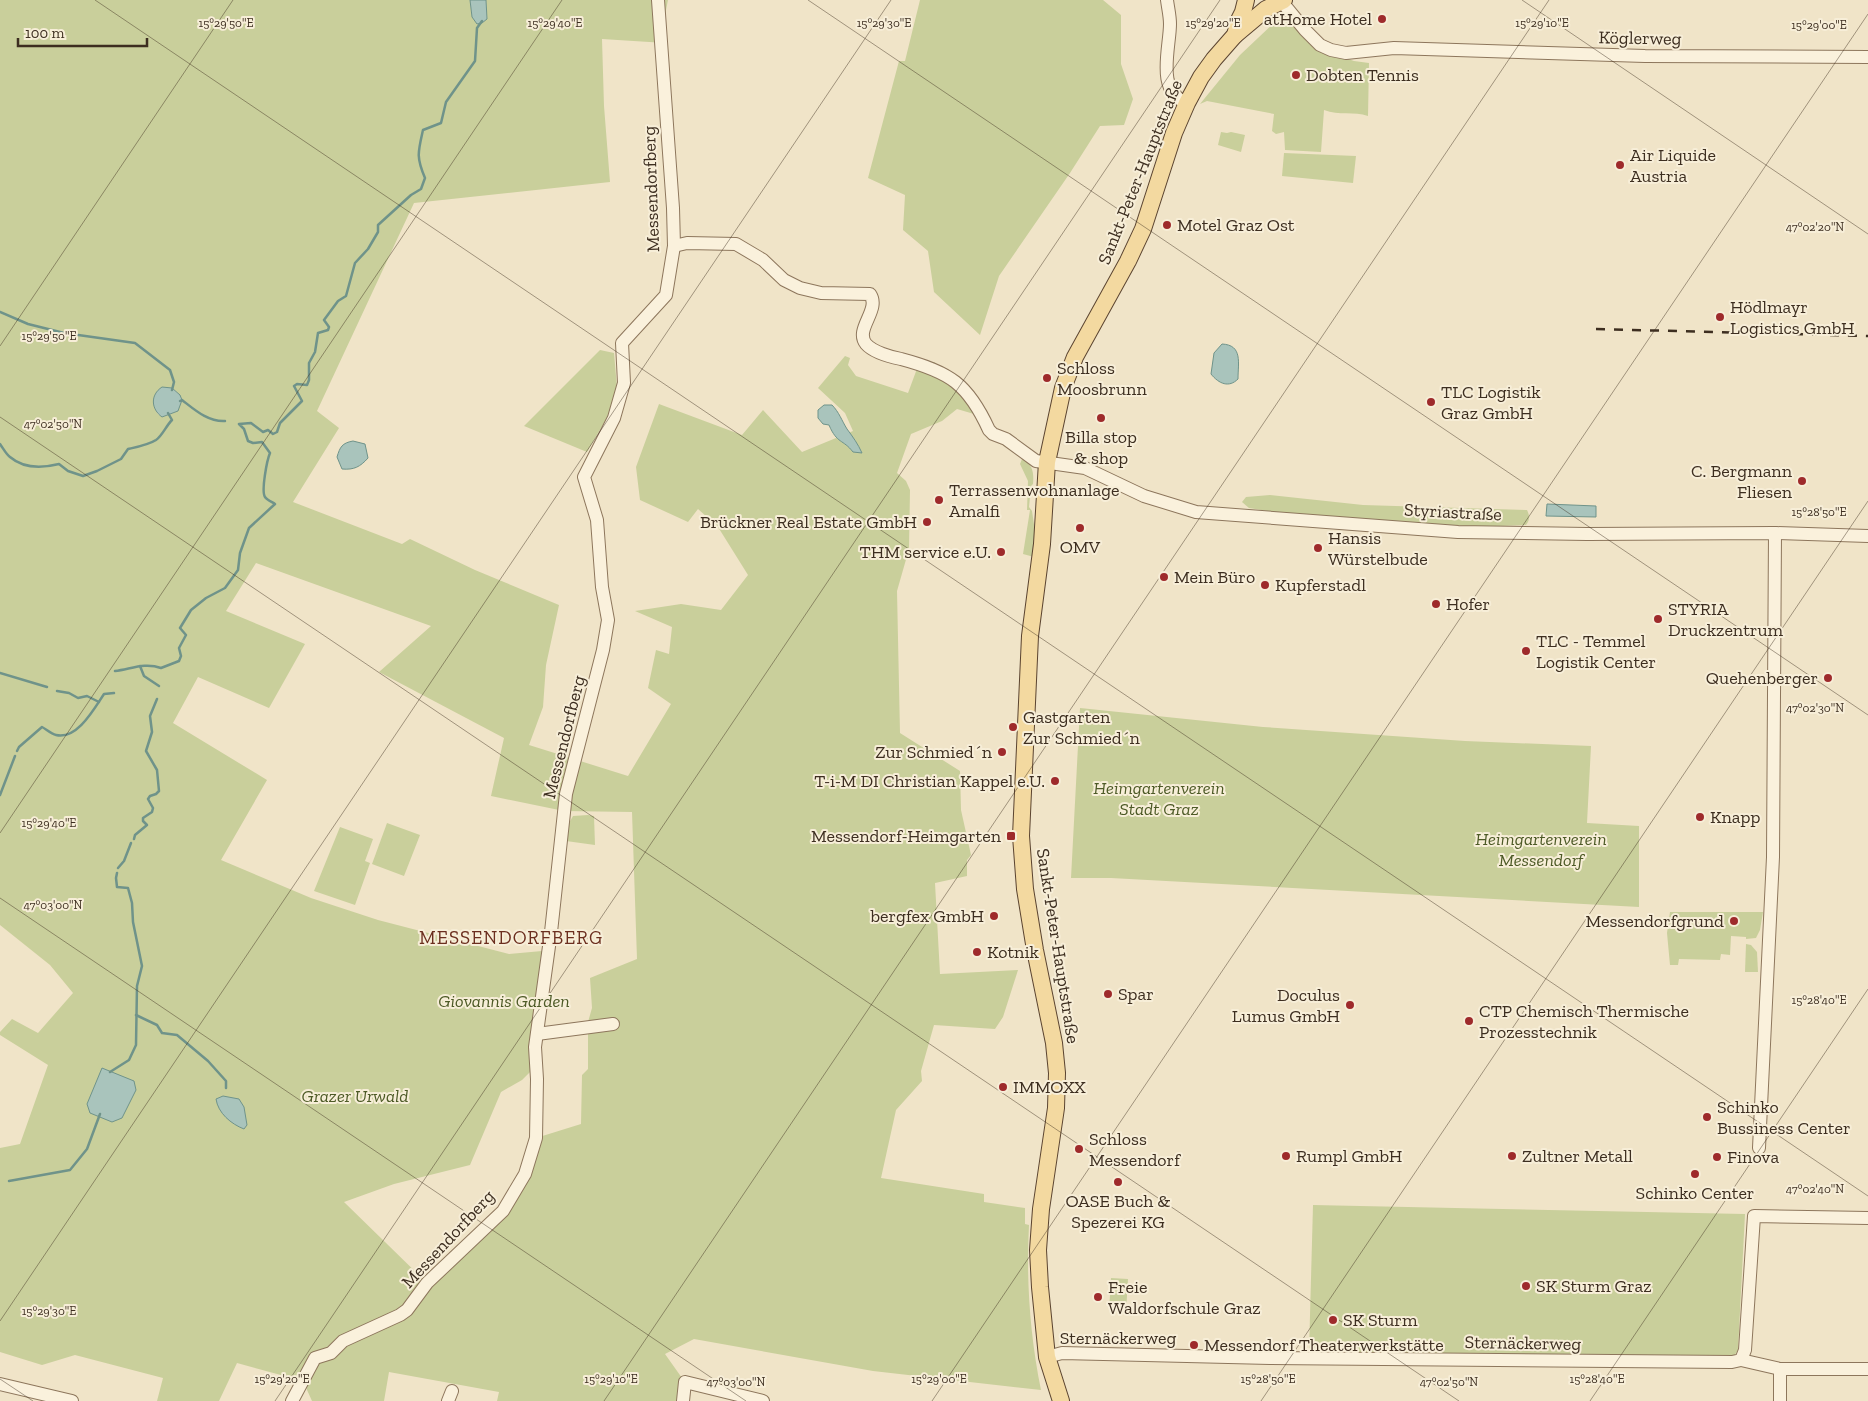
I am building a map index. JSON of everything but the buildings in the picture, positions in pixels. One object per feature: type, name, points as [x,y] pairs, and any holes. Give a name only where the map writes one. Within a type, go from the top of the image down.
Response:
[{"type":"main road","name":"Sankt-Peter-Hauptstraße","points":[[1061,1401],[1047,1357],[1038,1250],[1041,1209],[1056,1108],[1057,1074],[1054,1042],[1035,950],[1025,889],[1021,814],[1030,636],[1042,544],[1047,462],[1063,388],[1075,357],[1128,262],[1139,237],[1186,103],[1210,65],[1235,35],[1246,0]]},
{"type":"main road","points":[[1235,35],[1266,9],[1282,0]]},
{"type":"street","name":"Messendorfberg","points":[[292,1401],[315,1358],[331,1353],[343,1341],[407,1310],[427,1283],[503,1211],[524,1174],[536,1138],[537,1079],[535,1047],[551,932],[566,794],[604,650],[608,620],[602,587],[597,520],[584,477],[614,418],[624,383],[622,343],[666,294],[674,246],[658,0]]},
{"type":"street","points":[[1167,0],[1170,23],[1166,67],[1168,83],[1178,99],[1186,103]]},
{"type":"street","name":"Köglerweg","points":[[1282,0],[1305,30],[1320,45],[1331,50],[1346,53],[1394,48],[1665,56],[1868,56]]},
{"type":"street","name":"Styriastraße","points":[[674,246],[687,243],[736,244],[763,260],[784,280],[800,288],[821,293],[870,294],[873,307],[865,322],[864,338],[868,346],[890,356],[942,372],[972,399],[993,434],[1006,438],[1036,461],[1085,468],[1144,496],[1196,512],[1458,532],[1587,534],[1776,533],[1868,536]]},
{"type":"street","points":[[1759,1148],[1773,857],[1776,533]]},
{"type":"street","points":[[537,1034],[613,1024]]},
{"type":"street","points":[[1741,1360],[1745,1345],[1754,1216],[1868,1218]]},
{"type":"street","name":"Sternäckerweg","points":[[1047,1357],[1062,1353],[1270,1358],[1726,1363],[1741,1360],[1780,1369],[1868,1369]]},
{"type":"street","points":[[1780,1369],[1780,1401]]},
{"type":"street","points":[[683,1401],[684,1382],[763,1401]]},
{"type":"street","points":[[0,1384],[72,1401]]},
{"type":"green space","points":[[0,0],[470,0],[472,17],[487,19],[486,0],[668,0],[663,25],[665,43],[602,39],[604,106],[610,182],[414,203],[317,411],[339,428],[293,502],[402,544],[410,539],[475,570],[559,605],[546,665],[543,707],[529,745],[628,776],[671,704],[648,688],[656,650],[669,654],[672,627],[635,611],[681,604],[721,610],[748,575],[718,527],[698,509],[688,522],[640,500],[636,467],[659,404],[742,435],[763,410],[802,452],[853,431],[845,413],[818,388],[845,356],[850,358],[848,365],[856,376],[908,393],[918,366],[934,362],[974,393],[974,414],[957,409],[942,421],[911,434],[897,473],[906,481],[910,490],[909,549],[897,591],[900,733],[960,771],[961,810],[971,855],[967,860],[967,876],[935,883],[940,974],[1018,970],[1003,1017],[995,1029],[934,1025],[921,1071],[922,1081],[896,1110],[881,1178],[984,1194],[984,1202],[1025,1208],[1025,1224],[1029,1225],[1030,1308],[1041,1390],[873,1371],[694,1339],[665,1354],[682,1378],[676,1401],[497,1401],[499,1392],[389,1372],[384,1401],[312,1401],[303,1381],[237,1363],[219,1401],[157,1401],[163,1378],[75,1355],[42,1365],[0,1352],[0,1148],[20,1144],[48,1065],[0,1035],[0,1032],[12,1019],[38,1033],[73,993],[50,965],[0,925]],"holes":[[[172,388],[180,395],[178,411],[162,417],[157,413],[154,405]],[[256,563],[431,626],[379,672],[504,738],[491,796],[564,811],[632,812],[637,959],[590,978],[592,1008],[588,1022],[588,1069],[582,1075],[581,1124],[536,1138],[503,1211],[427,1283],[344,1202],[394,1184],[470,1165],[501,1092],[522,1080],[533,1069],[545,975],[540,962],[542,951],[509,954],[378,920],[311,898],[221,860],[267,780],[173,723],[198,677],[269,708],[305,644],[226,611]]]},
{"type":"green space","points":[[920,0],[1103,0],[1121,15],[1121,64],[1133,99],[1124,125],[1100,126],[999,276],[980,335],[934,292],[928,251],[903,230],[905,195],[868,178],[899,61],[905,61]]},
{"type":"green space","name":"Dobten Tennis","points":[[1277,20],[1287,20],[1313,47],[1354,61],[1369,63],[1368,116],[1324,110],[1321,152],[1285,150],[1284,132],[1276,134],[1272,131],[1274,114],[1207,101],[1200,104],[1240,55]]},
{"type":"green space","points":[[1221,132],[1245,135],[1241,152],[1218,145]]},
{"type":"green space","points":[[1284,153],[1356,156],[1353,183],[1282,176]]},
{"type":"green space","points":[[600,350],[614,353],[618,399],[587,452],[524,426]]},
{"type":"green space","points":[[1022,459],[1031,466],[1033,473],[1029,507],[1032,511],[1035,531],[1034,557],[1023,554],[1030,510],[1027,510],[1028,481],[1020,464]]},
{"type":"green space","points":[[1270,495],[1363,505],[1527,510],[1529,518],[1526,525],[1465,526],[1286,514],[1249,508],[1242,502],[1246,497]]},
{"type":"green space","name":"Heimgartenverein Stadt Graz","points":[[1080,708],[1263,727],[1465,741],[1591,746],[1587,823],[1639,826],[1639,907],[1111,878],[1071,878]]},
{"type":"green space","points":[[573,816],[594,816],[595,845],[566,841],[569,823]]},
{"type":"green space","points":[[387,823],[420,835],[404,876],[372,864]]},
{"type":"green space","points":[[340,827],[373,839],[365,861],[370,863],[355,905],[314,891]]},
{"type":"green space","points":[[1670,912],[1763,912],[1760,930],[1756,938],[1746,939],[1746,937],[1731,936],[1730,955],[1721,954],[1720,960],[1679,959],[1678,965],[1670,965],[1667,933]]},
{"type":"green space","points":[[1746,944],[1751,945],[1757,952],[1758,972],[1745,972]]},
{"type":"green space","name":"SK Sturm Graz","points":[[1313,1205],[1745,1214],[1738,1350],[1733,1358],[1309,1352]]},
{"type":"green space","points":[[1111,1278],[1128,1279],[1126,1312],[1109,1311]]},
{"type":"water","points":[[470,0],[486,0],[487,19],[482,23],[477,24],[472,17]]},
{"type":"water","points":[[1222,344],[1233,348],[1238,356],[1238,379],[1228,384],[1217,380],[1211,374],[1214,353]]},
{"type":"water","points":[[162,387],[172,388],[180,395],[182,400],[178,411],[162,417],[158,414],[153,402],[155,394]]},
{"type":"water","points":[[824,405],[832,405],[862,453],[853,452],[837,438],[829,425],[823,424],[818,418],[818,410]]},
{"type":"water","points":[[353,441],[365,444],[368,458],[356,467],[342,469],[337,457],[339,451],[344,444]]},
{"type":"water","points":[[1547,504],[1596,506],[1596,517],[1546,516]]},
{"type":"water","points":[[102,1068],[134,1081],[136,1090],[122,1118],[112,1122],[90,1113],[87,1104]]},
{"type":"water","points":[[223,1096],[239,1099],[244,1107],[247,1125],[244,1129],[230,1121],[219,1109],[216,1099]]},
{"type":"waterway","points":[[115,671],[144,666],[161,668],[179,661],[181,656],[179,648],[186,635],[180,628],[191,610],[206,598],[225,588],[238,570],[240,553],[249,528],[275,504],[266,498],[264,494],[265,475],[270,453],[262,442],[253,443],[248,441],[244,429],[239,424],[251,423],[263,432],[268,430],[273,434],[277,432],[280,423],[302,401],[294,386],[297,384],[307,385],[309,380],[309,363],[315,352],[318,333],[328,330],[329,327],[324,320],[338,301],[346,296],[355,263],[368,249],[378,232],[378,225],[411,195],[421,189],[425,178],[420,165],[419,154],[423,130],[441,123],[446,102],[475,61],[477,28],[482,21]]},
{"type":"waterway","points":[[0,312],[28,324],[64,333],[135,343],[170,370],[174,382],[172,390]]},
{"type":"waterway","points":[[180,401],[182,400],[213,420],[225,421]]},
{"type":"waterway","points":[[0,444],[9,456],[21,464],[40,467],[59,464],[68,471],[83,476],[121,459],[128,449],[146,445],[156,440],[172,420],[168,413]]},
{"type":"waterway","points":[[140,666],[144,676],[159,686]]},
{"type":"waterway","points":[[0,673],[47,687]]},
{"type":"waterway","points":[[57,691],[69,693],[78,698],[87,696],[99,702]]},
{"type":"waterway","points":[[17,751],[19,747],[42,727],[56,735],[71,733],[90,715],[104,694],[114,693]]},
{"type":"waterway","points":[[134,839],[135,835],[147,825],[143,818],[152,812],[153,808],[148,799],[159,791],[157,770],[146,751],[152,732],[150,716],[157,699]]},
{"type":"waterway","points":[[0,795],[15,756]]},
{"type":"waterway","points":[[118,868],[124,861],[131,843]]},
{"type":"waterway","points":[[110,1072],[129,1060],[136,1045],[137,986],[142,966],[128,888],[117,887],[117,873]]},
{"type":"waterway","points":[[136,1015],[157,1025],[162,1033],[177,1035],[208,1061],[226,1081],[226,1088]]},
{"type":"waterway","points":[[9,1181],[70,1170],[87,1149],[100,1114]]},
{"type":"railway","points":[[1596,329],[1868,336]]},
{"type":"place","name":"atHome Hotel","points":[[1382,19]]},
{"type":"place","name":"Dobten Tennis","points":[[1296,75]]},
{"type":"place","name":"Air Liquide Austria","points":[[1620,165]]},
{"type":"place","name":"Motel Graz Ost","points":[[1167,225]]},
{"type":"place","name":"Hödlmayr Logistics GmbH","points":[[1720,317]]},
{"type":"place","name":"Schloss Moosbrunn","points":[[1047,378]]},
{"type":"place","name":"TLC Logistik Graz GmbH","points":[[1431,402]]},
{"type":"place","name":"Billa stop & shop","points":[[1101,418]]},
{"type":"place","name":"C. Bergmann Fliesen","points":[[1802,481]]},
{"type":"place","name":"Terrassenwohnanlage Amalfi","points":[[939,500]]},
{"type":"place","name":"Brückner Real Estate GmbH","points":[[927,522]]},
{"type":"place","name":"OMV","points":[[1080,528]]},
{"type":"place","name":"Hansis Würstelbude","points":[[1318,548]]},
{"type":"place","name":"THM service e.U.","points":[[1001,552]]},
{"type":"place","name":"Mein Büro","points":[[1164,577]]},
{"type":"place","name":"Kupferstadl","points":[[1265,585]]},
{"type":"place","name":"Hofer","points":[[1436,604]]},
{"type":"place","name":"STYRIA Druckzentrum","points":[[1658,619]]},
{"type":"place","name":"TLC - Temmel Logistik Center","points":[[1526,651]]},
{"type":"place","name":"Quehenberger","points":[[1828,678]]},
{"type":"place","name":"Gastgarten Zur Schmied´n","points":[[1013,727]]},
{"type":"place","name":"Zur Schmied´n","points":[[1002,752]]},
{"type":"place","name":"T-i-M DI Christian Kappel e.U.","points":[[1055,781]]},
{"type":"place","name":"Knapp","points":[[1700,817]]},
{"type":"place","name":"Messendorf-Heimgarten","points":[[1011,836]]},
{"type":"place","name":"bergfex GmbH","points":[[994,916]]},
{"type":"place","name":"Messendorfgrund","points":[[1734,921]]},
{"type":"place","name":"Kotnik","points":[[977,952]]},
{"type":"place","name":"Spar","points":[[1108,994]]},
{"type":"place","name":"Doculus Lumus GmbH","points":[[1350,1005]]},
{"type":"place","name":"CTP Chemisch Thermische Prozesstechnik","points":[[1469,1021]]},
{"type":"place","name":"IMMOXX","points":[[1003,1087]]},
{"type":"place","name":"Schinko Bussiness Center","points":[[1707,1117]]},
{"type":"place","name":"Schloss Messendorf","points":[[1079,1149]]},
{"type":"place","name":"Rumpl GmbH","points":[[1286,1156]]},
{"type":"place","name":"Zultner Metall","points":[[1512,1156]]},
{"type":"place","name":"Finova","points":[[1717,1157]]},
{"type":"place","name":"Schinko Center","points":[[1695,1174]]},
{"type":"place","name":"OASE Buch & Spezerei KG","points":[[1118,1182]]},
{"type":"place","name":"SK Sturm Graz","points":[[1526,1286]]},
{"type":"place","name":"Freie Waldorfschule Graz","points":[[1098,1297]]},
{"type":"place","name":"SK Sturm","points":[[1333,1320]]},
{"type":"place","name":"Messendorf Theaterwerkstätte","points":[[1194,1345]]},
{"type":"district","name":"MESSENDORFBERG","points":[[511,937]]},
{"type":"park label","name":"Heimgartenverein Messendorf","points":[[1541,850]]},
{"type":"park label","name":"Giovannis Garden","points":[[504,1001]]},
{"type":"park label","name":"Grazer Urwald","points":[[355,1096]]}]
